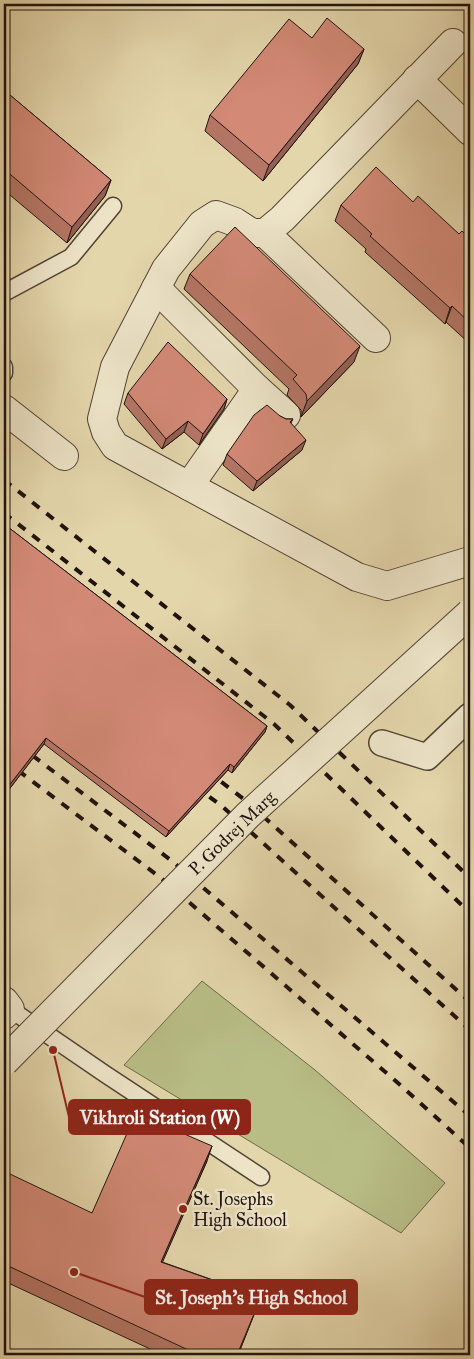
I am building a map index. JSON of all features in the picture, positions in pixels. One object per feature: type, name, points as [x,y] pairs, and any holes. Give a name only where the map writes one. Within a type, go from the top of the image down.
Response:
[{"type":"street","points":[[265,233],[282,219],[453,43]]},
{"type":"street","points":[[417,79],[470,131]]},
{"type":"street","points":[[376,338],[265,233],[252,232],[235,222],[216,215],[202,224],[166,269],[115,367],[102,419],[106,432],[115,446],[357,577],[387,586],[470,561]]},
{"type":"street","points":[[156,288],[257,389],[286,414]]},
{"type":"street","points":[[189,486],[257,389]]},
{"type":"street","points":[[4,409],[64,456]]},
{"type":"street","name":"P. Godrej Marg","points":[[4,1062],[248,815],[470,613]]},
{"type":"street","points":[[382,743],[427,757],[470,716]]},
{"type":"lane","points":[[4,293],[71,257],[113,206]]},
{"type":"lane","points":[[4,367],[4,373]]},
{"type":"lane","points":[[6,1008],[261,1177]]},
{"type":"green space","points":[[202,981],[315,1070],[445,1183],[401,1233],[124,1065]]},
{"type":"building","points":[[327,18],[364,49],[269,165],[210,115],[289,19],[312,38]]},
{"type":"building","points":[[4,90],[111,180],[72,227],[4,169]]},
{"type":"building","points":[[376,167],[413,202],[418,196],[459,234],[462,231],[470,239],[470,323],[452,306],[450,308],[370,236],[372,234],[341,205]]},
{"type":"building","points":[[235,227],[360,346],[307,401],[306,394],[293,379],[297,375],[190,274]]},
{"type":"building","points":[[168,342],[227,399],[203,434],[188,421],[166,439],[128,393]]},
{"type":"building","points":[[267,405],[280,416],[286,419],[293,419],[290,422],[306,440],[257,481],[227,454],[254,415]]},
{"type":"building","points":[[4,524],[267,726],[234,767],[230,764],[169,831],[46,738],[4,792]]},
{"type":"building","points":[[136,1113],[212,1146],[161,1262],[261,1297],[237,1355],[199,1355],[4,1264],[4,1188],[10,1174],[92,1213]]},
{"type":"railway","points":[[4,480],[290,705],[470,878]]},
{"type":"railway","points":[[4,513],[274,724],[470,913]]},
{"type":"railway","points":[[4,734],[172,861],[470,1116]]},
{"type":"railway","points":[[4,760],[161,878],[398,1083],[470,1148]]},
{"type":"railway","points":[[207,771],[245,800],[470,1002]]},
{"type":"railway","points":[[195,786],[223,807],[470,1030]]},
{"type":"place","name":"Vikhroli Station (W)","points":[[53,1050]]},
{"type":"place","name":"St. Josephs High School","points":[[183,1209]]},
{"type":"place","name":"St. Joseph's High School","points":[[74,1272]]}]
